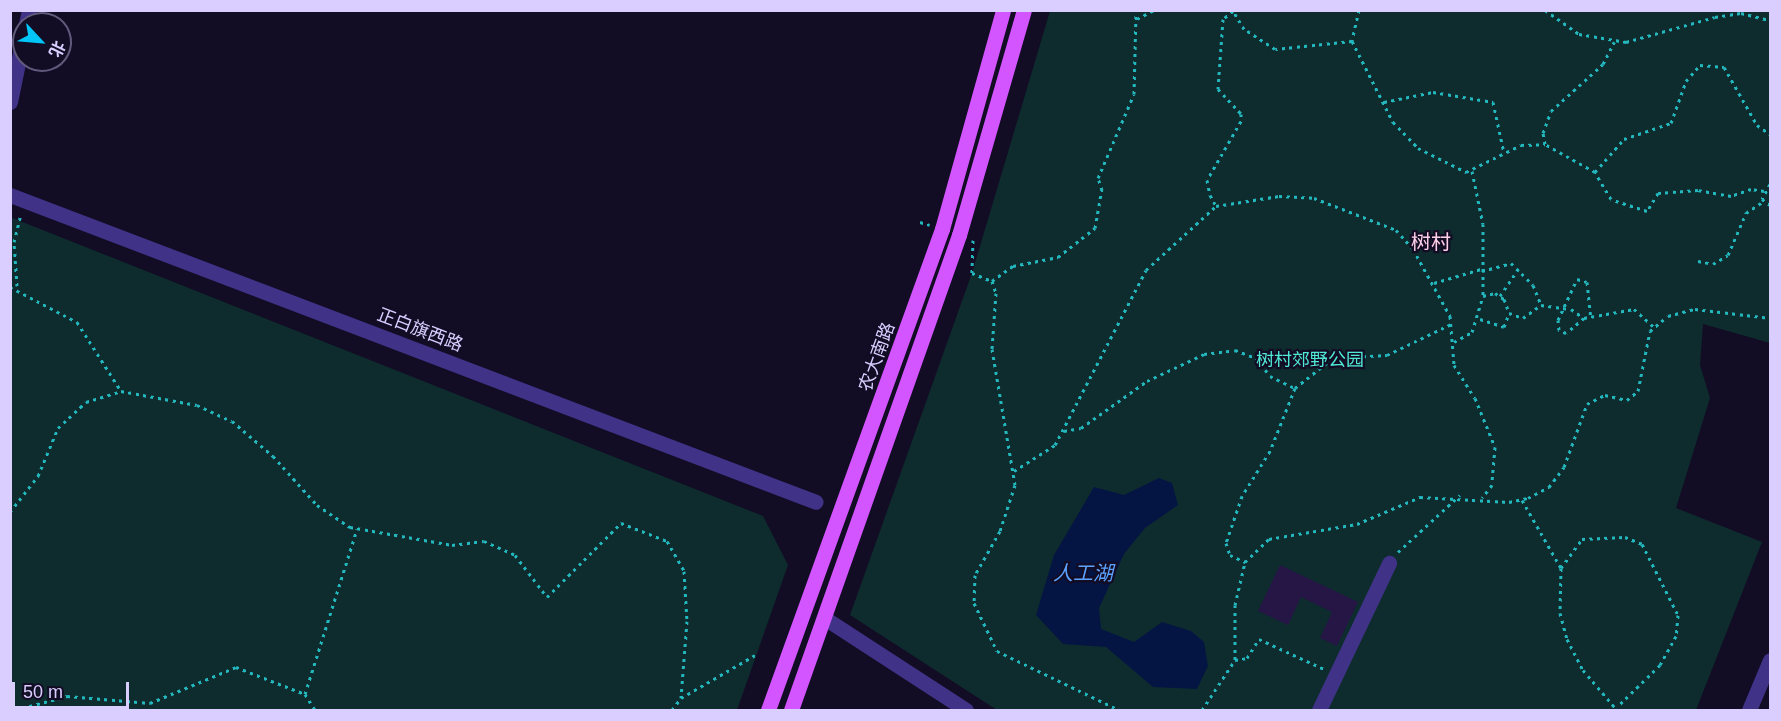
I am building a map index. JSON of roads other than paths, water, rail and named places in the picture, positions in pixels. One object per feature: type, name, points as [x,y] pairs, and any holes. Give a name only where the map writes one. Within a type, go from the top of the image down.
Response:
[{"type":"main road","name":"农大南路","points":[[768,711],[942,229],[1003,10]]},
{"type":"main road","name":"农大南路","points":[[791,711],[826,619],[958,235],[1024,10]]},
{"type":"street","points":[[10,102],[16,72]]},
{"type":"street","name":"正白旗西路","points":[[10,195],[816,502]]},
{"type":"street","points":[[1319,711],[1389,562]]},
{"type":"street","points":[[826,619],[966,711]]},
{"type":"street","points":[[1749,711],[1770,660]]},
{"type":"water","name":"人工湖","points":[[1159,478],[1172,483],[1178,505],[1145,528],[1124,554],[1099,608],[1101,629],[1134,642],[1162,622],[1191,631],[1204,642],[1208,666],[1197,689],[1153,687],[1106,647],[1063,644],[1036,615],[1054,555],[1094,487],[1124,495]]},
{"type":"district","name":"树村","points":[[1431,242]]},
{"type":"park label","name":"树村郊野公园","points":[[1310,360]]}]
